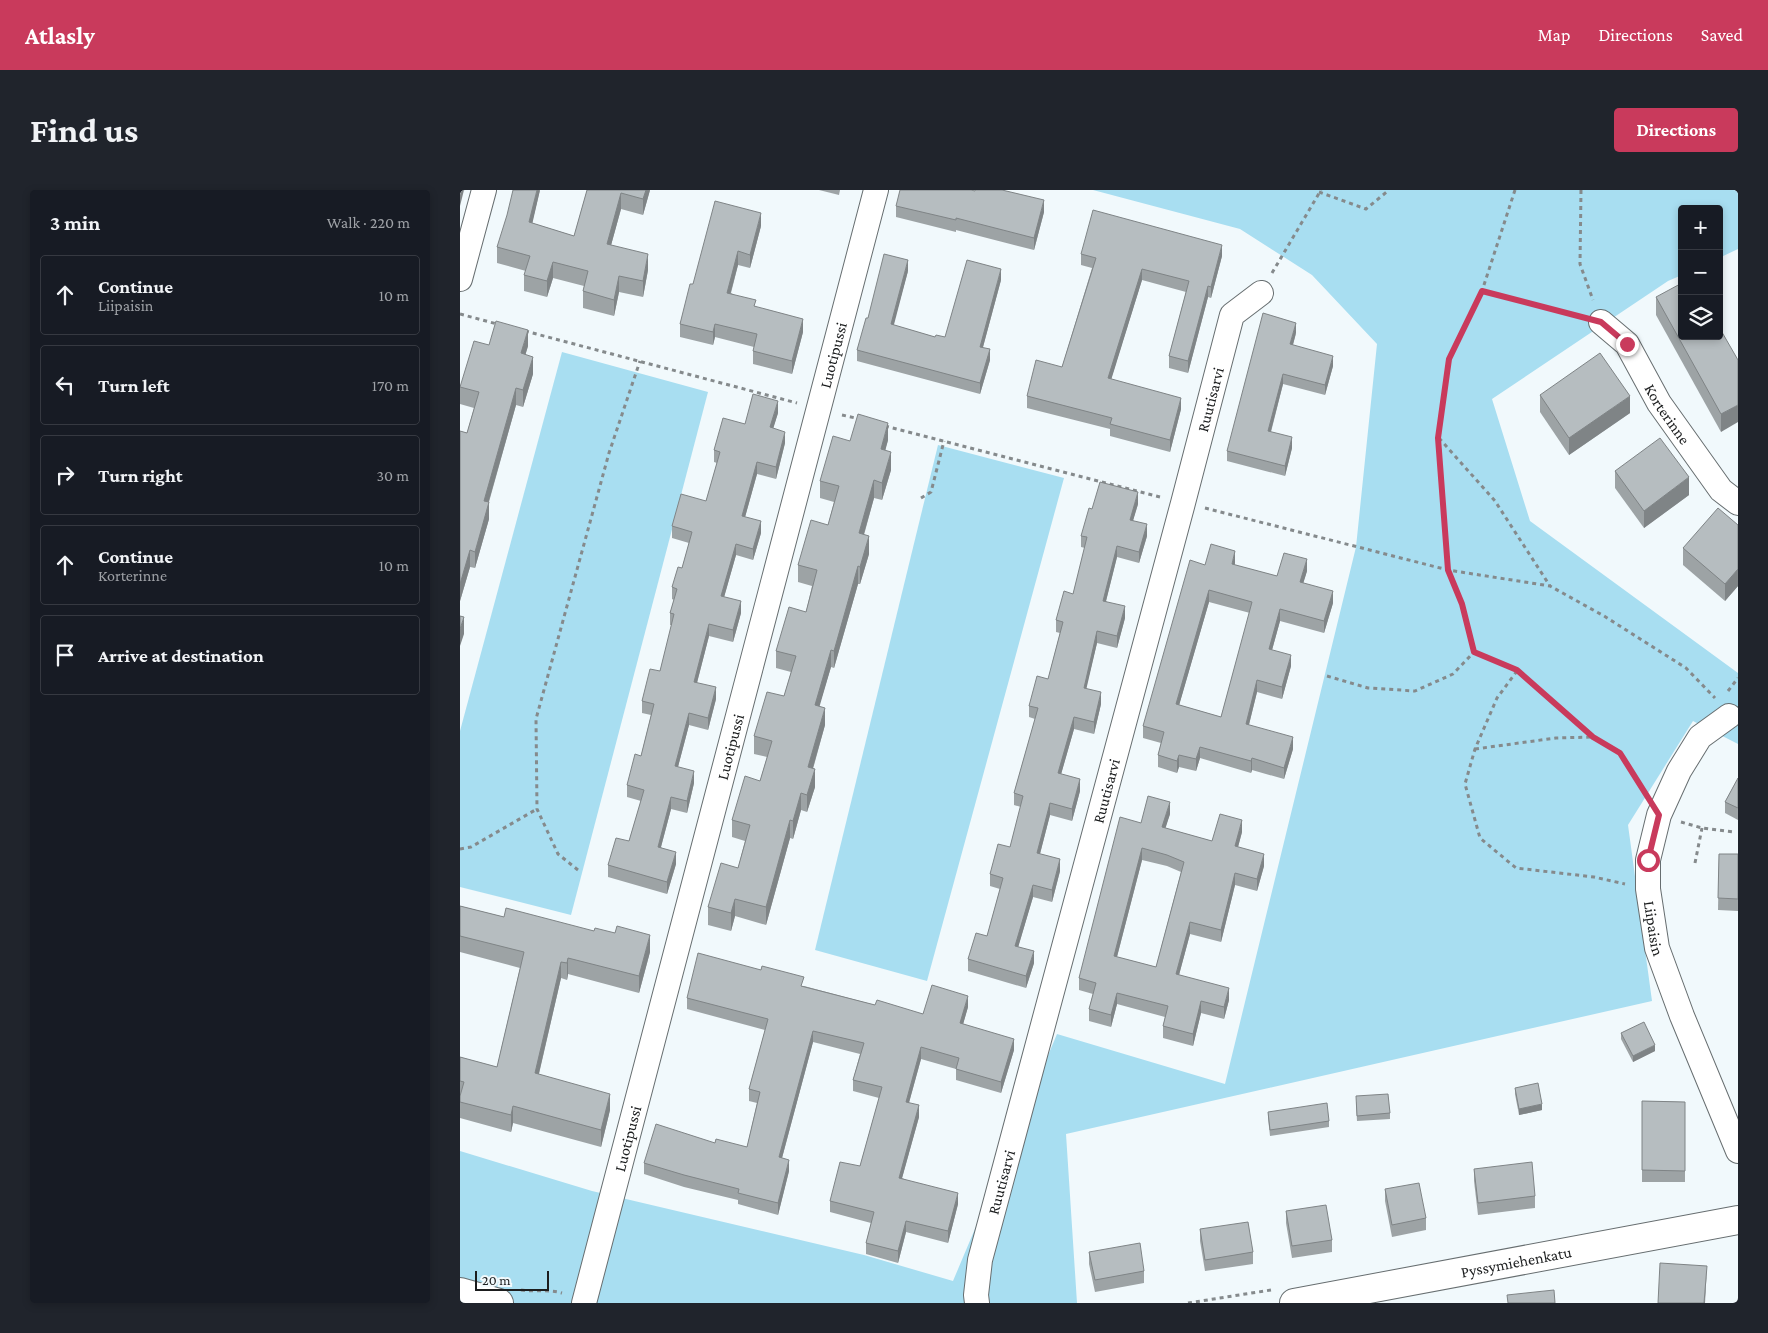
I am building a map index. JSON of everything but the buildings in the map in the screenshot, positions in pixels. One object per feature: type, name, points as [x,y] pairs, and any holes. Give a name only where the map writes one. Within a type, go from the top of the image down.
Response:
[{"type":"street","points":[[460,279],[484,190]]},
{"type":"street","name":"Luotipussi","points":[[585,1301],[876,190]]},
{"type":"street","name":"Ruutisarvi","points":[[977,1303],[976,1295],[980,1260],[1232,315],[1261,293]]},
{"type":"street","name":"Korterinne","points":[[1601,322],[1627,344],[1659,403],[1721,490],[1738,502]]},
{"type":"street","name":"Liipaisin","points":[[1729,716],[1700,736],[1678,772],[1659,815],[1648,860],[1648,889],[1657,948],[1682,1016],[1738,1151]]},
{"type":"street","name":"Pyssymiehenkatu","points":[[1294,1303],[1738,1220]]},
{"type":"street","points":[[460,1292],[506,1296]]},
{"type":"path","points":[[1261,293],[1320,191],[1366,209],[1389,190]]},
{"type":"path","points":[[1474,652],[1462,604],[1448,570],[1438,438],[1449,359],[1482,291],[1515,190]]},
{"type":"path","points":[[1581,190],[1580,264],[1601,322]]},
{"type":"path","points":[[1482,291],[1601,322]]},
{"type":"path","points":[[578,870],[558,854],[537,809],[536,719],[609,453],[640,362]]},
{"type":"path","points":[[1438,438],[1495,501],[1550,586]]},
{"type":"path","points":[[922,498],[931,492],[944,441]]},
{"type":"path","points":[[1183,503],[1448,570],[1550,586],[1604,616],[1686,668],[1719,702],[1729,716]]},
{"type":"path","points":[[1474,652],[1517,670],[1593,737],[1620,753],[1659,815],[1702,828],[1734,832]]},
{"type":"path","points":[[1327,676],[1368,688],[1415,691],[1453,674],[1474,652]]},
{"type":"path","points":[[1517,670],[1497,698],[1474,749],[1465,784],[1480,838],[1516,868],[1594,876],[1648,889]]},
{"type":"path","points":[[1474,749],[1556,738],[1593,737]]},
{"type":"path","points":[[460,849],[471,847],[537,809]]},
{"type":"path","points":[[1694,863],[1702,828]]},
{"type":"path","points":[[506,1296],[529,1291],[552,1290],[585,1301]]},
{"type":"shaded area","points":[[1093,190],[1738,190],[1738,249],[1723,256],[1723,205],[1678,205],[1678,277],[1668,281],[1492,399],[1530,521],[1738,673],[1738,744],[1693,721],[1628,825],[1652,1001],[1066,1134],[1077,1303],[460,1303],[460,1151],[592,1191],[864,1255],[953,1281],[1057,1034],[1225,1084],[1356,547],[1377,344],[1312,275],[1240,229]]},
{"type":"shaded area","points":[[562,352],[708,392],[571,915],[460,887],[460,731]]},
{"type":"shaded area","points":[[938,445],[1064,478],[927,981],[815,950]]},
{"type":"route","points":[[1627,344],[1601,322],[1482,291],[1449,359],[1438,438],[1448,570],[1462,604],[1474,652],[1517,670],[1593,737],[1620,753],[1659,815],[1648,860]]}]
